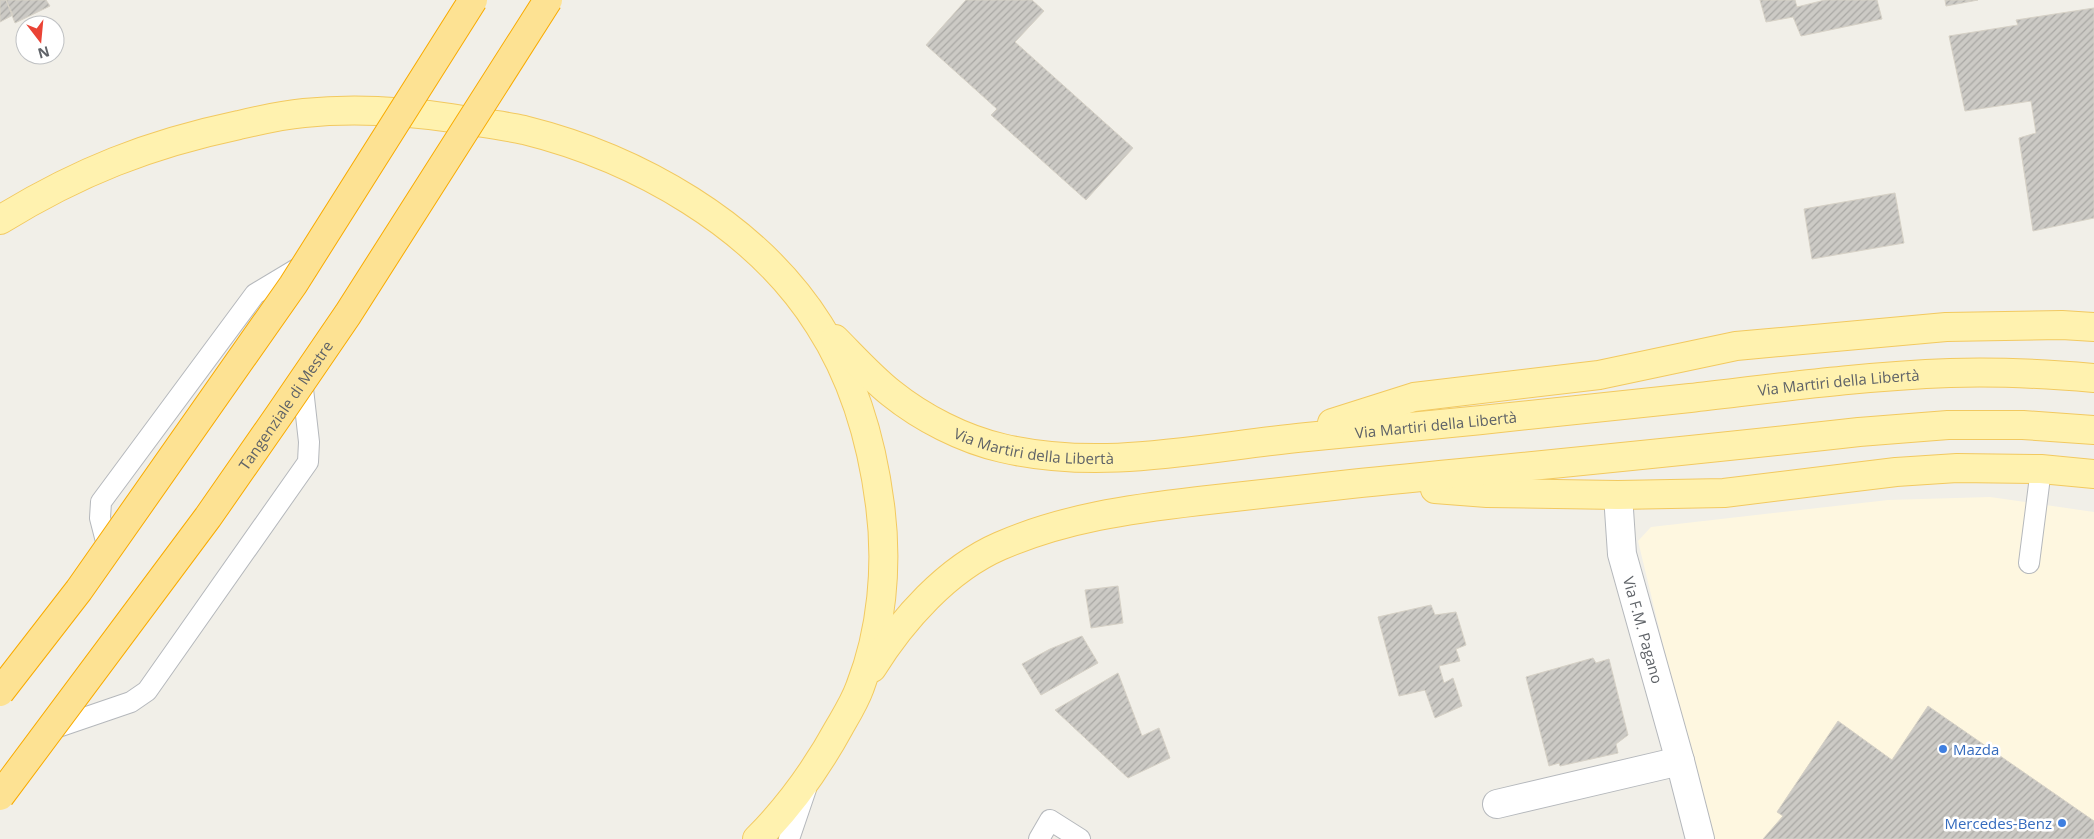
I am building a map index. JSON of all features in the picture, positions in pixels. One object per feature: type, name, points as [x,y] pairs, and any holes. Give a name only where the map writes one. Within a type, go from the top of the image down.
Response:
[{"type":"highway","points":[[0,692],[79,590],[233,372],[307,263],[473,0]]},
{"type":"highway","name":"Tangenziale di Mestre","points":[[0,796],[208,518],[348,314],[548,0]]},
{"type":"main road","points":[[0,220],[72,179],[141,151],[214,130],[303,113],[379,111],[425,115],[524,130],[599,156],[659,182],[720,222],[752,247],[799,296],[819,324],[833,349],[860,411],[871,448],[882,517],[883,549],[882,586],[872,648],[860,688]]},
{"type":"main road","name":"Via Martiri della Libertà","points":[[819,324],[890,392],[911,408],[953,431],[998,448],[1047,457],[1095,459],[1150,456],[1281,440],[1933,374],[2047,374],[2094,378]]},
{"type":"main road","points":[[1281,440],[1414,397],[1599,375],[1736,346],[1946,327],[2062,325],[2094,327]]},
{"type":"main road","points":[[757,839],[780,816],[809,778],[885,648],[914,613],[964,567],[998,547],[1064,524],[1106,513],[1363,483],[1859,432],[1948,426],[2023,426],[2094,430]]},
{"type":"main road","points":[[1363,483],[1487,493],[1618,495],[1724,493],[1896,472],[1956,468],[2041,469],[2094,474]]},
{"type":"street","name":"Via F.M. Pagano","points":[[1618,495],[1622,554],[1700,839]]},
{"type":"street","points":[[1497,804],[1680,761]]},
{"type":"lane","points":[[49,730],[131,702],[147,691],[308,462],[309,442],[302,380]]},
{"type":"lane","points":[[2029,563],[2041,469]]},
{"type":"lane","points":[[790,839],[809,778]]},
{"type":"lane","points":[[1039,839],[1050,820],[1080,839]]},
{"type":"shaded area","points":[[1990,497],[2094,512],[2094,839],[1710,839],[1638,541],[1651,527],[1888,500]]},
{"type":"building","points":[[0,0],[6,0],[13,15],[0,22]]},
{"type":"building","points":[[6,0],[46,0],[50,6],[31,15],[15,15],[15,23]]},
{"type":"building","points":[[966,0],[1032,0],[1044,11],[1015,42],[1133,148],[1086,200],[991,115],[997,109],[926,45]]},
{"type":"building","points":[[1760,0],[1795,0],[1797,7],[1825,0],[1877,0],[1882,19],[1801,36],[1793,17],[1766,22]]},
{"type":"building","points":[[1945,0],[1978,0],[1946,6]]},
{"type":"building","points":[[2094,8],[2094,218],[2033,231],[2019,138],[2036,133],[2031,101],[1965,111],[1949,36],[2018,25],[2016,20]]},
{"type":"building","points":[[1895,193],[1904,243],[1812,259],[1804,209]]},
{"type":"building","points":[[1118,586],[1123,623],[1091,628],[1085,590]]},
{"type":"building","points":[[1431,605],[1435,615],[1456,612],[1466,645],[1456,649],[1460,661],[1439,666],[1444,683],[1453,678],[1462,706],[1435,718],[1425,690],[1399,696],[1378,617]]},
{"type":"building","points":[[1082,636],[1098,663],[1041,695],[1022,664],[1050,649]]},
{"type":"building","points":[[1593,658],[1596,663],[1609,659],[1628,735],[1616,744],[1618,753],[1560,766],[1559,763],[1549,766],[1526,677]]},
{"type":"building","points":[[1118,673],[1142,736],[1159,728],[1170,758],[1128,778],[1055,710]]},
{"type":"building","points":[[1928,706],[2094,821],[2094,839],[1763,839],[1783,816],[1777,812],[1838,721],[1892,760]]},
{"type":"place","name":"Mazda","points":[[1943,749]]},
{"type":"place","name":"Mercedes-Benz","points":[[2062,823]]}]
